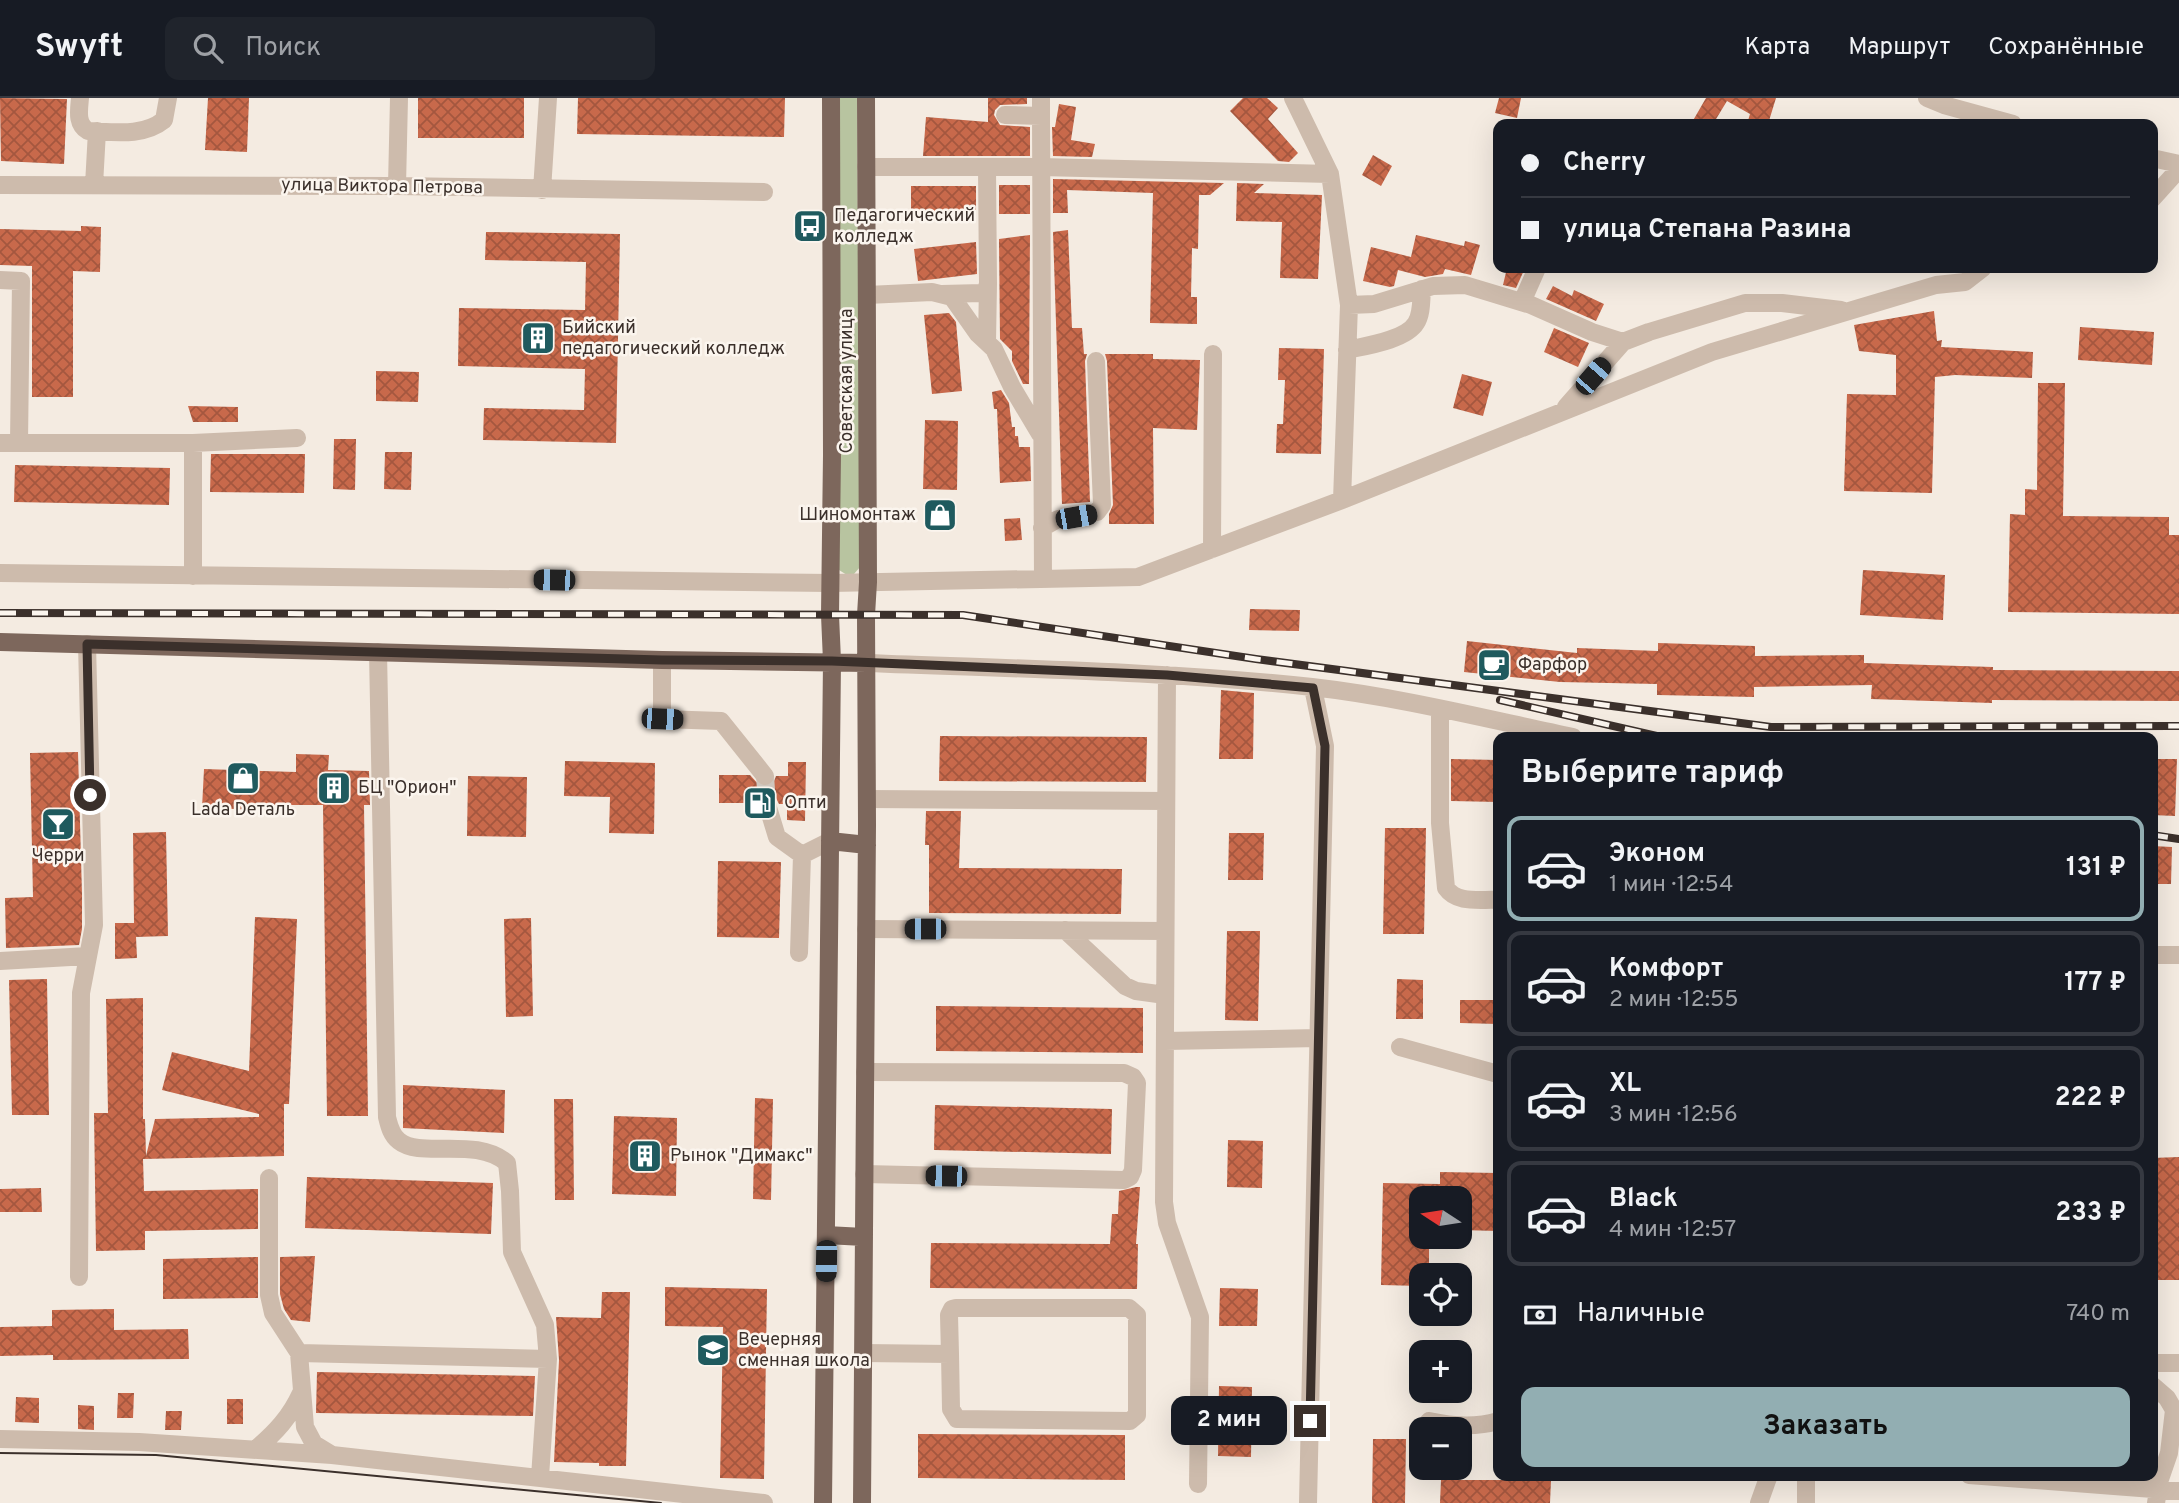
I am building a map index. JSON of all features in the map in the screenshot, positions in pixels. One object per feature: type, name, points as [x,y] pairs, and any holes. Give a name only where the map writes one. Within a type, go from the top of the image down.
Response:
[{"type":"main road","name":"Советская улица","points":[[823,1503],[832,661],[831,98]]},
{"type":"main road","name":"Советская улица","points":[[862,1503],[868,582],[866,98]]},
{"type":"main road","points":[[0,642],[867,663]]},
{"type":"main road","points":[[830,841],[867,845]]},
{"type":"main road","points":[[826,1235],[864,1237]]},
{"type":"street","points":[[80,98],[80,123],[88,131],[127,133],[152,127],[164,120],[168,98]]},
{"type":"street","points":[[397,186],[398,98]]},
{"type":"street","points":[[542,190],[548,98]]},
{"type":"street","points":[[1293,98],[1330,174],[1349,305],[1342,500]]},
{"type":"street","points":[[1927,98],[1995,119]]},
{"type":"street","points":[[1005,115],[1041,107],[1043,579]]},
{"type":"street","points":[[94,185],[97,131]]},
{"type":"street","points":[[2158,160],[2179,167],[2158,192]]},
{"type":"street","points":[[866,167],[1040,167],[1330,174]]},
{"type":"street","points":[[987,167],[987,342]]},
{"type":"street","name":"улица Виктора Петрова","points":[[0,185],[397,186],[764,192]]},
{"type":"street","points":[[1522,302],[1535,273]]},
{"type":"street","points":[[0,573],[831,583],[1138,577],[1342,500],[1712,352],[1936,285],[1965,282],[1977,273]]},
{"type":"street","points":[[0,280],[21,281],[19,443]]},
{"type":"street","points":[[867,295],[982,293],[988,284]]},
{"type":"street","points":[[1349,305],[1374,304],[1433,286],[1465,285],[1522,302],[1592,332],[1623,342]]},
{"type":"street","points":[[1347,350],[1376,344],[1416,325],[1422,289]]},
{"type":"street","points":[[942,294],[957,302],[971,325],[999,356],[1012,387],[1042,437]]},
{"type":"street","points":[[1563,410],[1623,342],[1648,332],[1745,303],[1782,303],[1850,311]]},
{"type":"street","points":[[1212,549],[1213,354]]},
{"type":"street","points":[[1042,528],[1058,519],[1097,512],[1102,505],[1096,362]]},
{"type":"street","points":[[0,443],[193,443],[297,438]]},
{"type":"street","points":[[193,443],[193,576]]},
{"type":"street","points":[[79,1277],[81,993],[94,925],[87,644]]},
{"type":"street","points":[[379,652],[387,1116],[391,1132],[399,1142],[411,1147],[479,1150],[497,1154],[507,1163],[512,1252],[545,1325],[548,1359],[540,1477]]},
{"type":"street","points":[[662,660],[662,719],[722,721],[765,776]]},
{"type":"street","points":[[867,663],[1167,675],[1313,688],[1440,709],[1549,732]]},
{"type":"street","points":[[1167,675],[1165,1212],[1200,1317],[1198,1484]]},
{"type":"street","points":[[1308,1503],[1325,746],[1313,688]]},
{"type":"street","points":[[1440,709],[1440,823],[1446,888],[1450,895],[1458,898],[1493,900]]},
{"type":"street","points":[[867,799],[1166,801]]},
{"type":"street","points":[[767,804],[777,837],[802,855]]},
{"type":"street","points":[[802,855],[830,841]]},
{"type":"street","points":[[799,953],[802,855]]},
{"type":"street","points":[[866,929],[1165,931]]},
{"type":"street","points":[[1065,930],[1125,986],[1165,995]]},
{"type":"street","points":[[2158,956],[2179,955]]},
{"type":"street","points":[[0,961],[88,956]]},
{"type":"street","points":[[1165,1041],[1318,1038]]},
{"type":"street","points":[[1400,1047],[1493,1073]]},
{"type":"street","points":[[864,1174],[1124,1180],[1130,1177],[1133,1170],[1137,1083],[1133,1077],[1124,1073],[865,1072]]},
{"type":"street","points":[[270,1178],[269,1295],[273,1313],[299,1353],[305,1427],[314,1444],[332,1455]]},
{"type":"street","points":[[1129,1308],[1137,1315],[1138,1415],[1129,1421],[957,1419],[951,1409],[950,1354],[949,1315],[952,1309],[1129,1308]]},
{"type":"street","points":[[299,1353],[548,1359]]},
{"type":"street","points":[[863,1353],[950,1354]]},
{"type":"street","points":[[2158,1363],[2179,1363]]},
{"type":"street","points":[[2158,1390],[2167,1398],[2174,1410]]},
{"type":"street","points":[[2157,1496],[2169,1453],[2179,1390]]},
{"type":"street","points":[[257,1449],[292,1413],[301,1393]]},
{"type":"street","points":[[1472,1426],[1493,1423]]},
{"type":"street","points":[[0,1439],[139,1442],[332,1455],[764,1503]]},
{"type":"street","points":[[1759,1503],[1767,1481]]},
{"type":"street","points":[[1806,1503],[1807,1481]]},
{"type":"street","points":[[2023,1481],[2157,1496],[2179,1491]]},
{"type":"green space","points":[[838,98],[857,98],[860,567],[854,574],[847,575],[839,570]]},
{"type":"building","points":[[0,98],[67,99],[64,164],[1,161]]},
{"type":"building","points":[[208,98],[249,98],[247,152],[205,150]]},
{"type":"building","points":[[418,98],[524,98],[524,138],[418,138]]},
{"type":"building","points":[[578,98],[785,98],[784,137],[577,134]]},
{"type":"building","points":[[988,98],[1027,98],[1027,104],[1000,105],[994,115],[1000,125],[1030,127],[1030,156],[923,156],[926,117],[988,122]]},
{"type":"building","points":[[1243,98],[1267,98],[1278,108],[1268,119],[1298,153],[1289,162],[1278,161],[1230,111]]},
{"type":"building","points":[[1499,98],[1521,98],[1517,118],[1495,113]]},
{"type":"building","points":[[1706,98],[1776,98],[1770,119],[1748,119],[1750,114],[1727,101],[1716,119],[1694,119]]},
{"type":"building","points":[[1059,104],[1076,107],[1071,140],[1095,144],[1092,157],[1053,156],[1052,127],[1055,127]]},
{"type":"building","points":[[1373,155],[1392,166],[1381,186],[1362,175]]},
{"type":"building","points":[[1053,179],[1224,183],[1210,195],[1199,195],[1198,249],[1192,248],[1191,297],[1197,297],[1197,324],[1150,323],[1153,193],[1067,190],[1068,213],[1053,213]]},
{"type":"building","points":[[1237,183],[1264,184],[1254,193],[1322,195],[1318,279],[1280,278],[1282,222],[1236,221]]},
{"type":"building","points":[[999,185],[1030,185],[1030,214],[999,214]]},
{"type":"building","points":[[911,186],[976,186],[976,214],[911,215]]},
{"type":"building","points":[[81,226],[101,227],[100,272],[73,271],[73,397],[32,397],[32,266],[0,265],[0,229],[81,231]]},
{"type":"building","points":[[1068,230],[1072,328],[1082,328],[1084,354],[1087,354],[1085,361],[1090,502],[1062,504],[1053,232]]},
{"type":"building","name":"Бийский педагогический колледж","points":[[486,232],[620,234],[616,443],[483,440],[484,408],[584,410],[585,369],[458,366],[459,308],[585,310],[586,262],[485,260]]},
{"type":"building","points":[[1030,235],[1029,384],[1023,384],[1012,361],[1012,351],[1000,339],[999,239]]},
{"type":"building","points":[[1416,235],[1464,246],[1465,241],[1480,245],[1471,275],[1445,269],[1443,274],[1425,277],[1398,270],[1394,286],[1363,281],[1371,247],[1411,257]]},
{"type":"building","points":[[976,242],[977,274],[918,281],[914,249]]},
{"type":"building","points":[[1506,273],[1523,273],[1516,288],[1503,285]]},
{"type":"building","points":[[1553,286],[1572,296],[1574,290],[1604,304],[1596,321],[1546,299]]},
{"type":"building","points":[[1934,311],[1937,341],[1942,340],[1941,347],[2033,352],[2032,378],[1955,375],[1935,377],[1932,493],[1844,491],[1847,394],[1896,395],[1896,355],[1859,351],[1854,325]]},
{"type":"building","points":[[949,313],[956,322],[962,391],[932,394],[924,315]]},
{"type":"building","points":[[2080,327],[2154,332],[2152,365],[2078,360]]},
{"type":"building","points":[[1554,328],[1589,343],[1578,367],[1544,352]]},
{"type":"building","points":[[1279,348],[1324,349],[1321,454],[1276,453],[1277,424],[1283,424],[1285,380],[1278,380]]},
{"type":"building","points":[[1105,354],[1153,354],[1153,359],[1200,360],[1197,430],[1153,428],[1154,524],[1109,524],[1113,505]]},
{"type":"building","points":[[376,371],[419,372],[418,402],[376,401]]},
{"type":"building","points":[[1462,374],[1492,382],[1483,416],[1453,408]]},
{"type":"building","points":[[2038,383],[2065,383],[2063,516],[2169,517],[2169,535],[2179,535],[2179,614],[2008,612],[2010,514],[2025,515],[2025,489],[2037,490]]},
{"type":"building","points":[[1001,390],[1009,403],[1012,427],[1015,427],[1019,447],[1030,447],[1031,481],[1000,483],[997,409],[994,409],[992,392]]},
{"type":"building","points":[[188,406],[238,407],[238,422],[193,422]]},
{"type":"building","points":[[925,420],[958,421],[957,490],[923,489]]},
{"type":"building","points":[[334,439],[356,439],[355,490],[333,489]]},
{"type":"building","points":[[385,452],[412,452],[411,490],[384,489]]},
{"type":"building","points":[[211,454],[305,454],[304,493],[210,492]]},
{"type":"building","points":[[15,465],[170,468],[169,505],[14,502]]},
{"type":"building","points":[[1020,518],[1022,540],[1005,541],[1004,519]]},
{"type":"building","points":[[1863,570],[1945,575],[1943,620],[1860,615]]},
{"type":"building","points":[[1250,609],[1300,610],[1299,631],[1249,630]]},
{"type":"building","points":[[1467,641],[1577,653],[1577,648],[1658,651],[1658,643],[1755,646],[1755,656],[1864,655],[1864,663],[1993,667],[1993,670],[2179,671],[2179,701],[1992,700],[1992,703],[1871,699],[1872,685],[1754,687],[1754,697],[1657,695],[1657,684],[1560,682],[1464,672]]},
{"type":"building","points":[[1221,690],[1254,693],[1253,759],[1219,759]]},
{"type":"building","points":[[940,736],[1147,737],[1146,782],[939,781]]},
{"type":"building","name":"Черри","points":[[78,752],[82,894],[79,945],[6,948],[5,898],[33,897],[30,753]]},
{"type":"building","points":[[296,754],[329,755],[328,770],[369,771],[370,805],[364,805],[368,1116],[327,1116],[323,805],[290,805],[290,811],[202,808],[204,769],[296,772]]},
{"type":"building","points":[[1451,759],[1493,760],[1493,802],[1451,801]]},
{"type":"building","points":[[2158,759],[2177,759],[2175,816],[2158,815]]},
{"type":"building","points":[[565,761],[655,763],[654,834],[609,833],[610,797],[564,796]]},
{"type":"building","points":[[788,762],[806,762],[805,821],[787,820],[787,804],[779,804],[775,796],[769,793],[759,796],[756,803],[719,803],[719,775],[750,775],[760,786],[767,787],[773,784],[776,776],[788,776]]},
{"type":"building","points":[[468,776],[527,777],[526,837],[467,836]]},
{"type":"building","points":[[926,811],[961,811],[959,868],[1122,869],[1121,914],[929,913]]},
{"type":"building","points":[[1385,828],[1426,828],[1424,934],[1383,934]]},
{"type":"building","points":[[166,832],[168,936],[136,937],[137,958],[115,959],[115,923],[134,923],[133,833]]},
{"type":"building","points":[[1229,833],[1264,833],[1263,880],[1228,880]]},
{"type":"building","points":[[2158,846],[2172,847],[2171,884],[2158,884]]},
{"type":"building","points":[[718,861],[781,862],[779,938],[717,937]]},
{"type":"building","points":[[255,917],[297,919],[289,1104],[284,1104],[284,1156],[143,1159],[144,1191],[258,1189],[258,1229],[145,1231],[145,1250],[96,1251],[94,1113],[108,1113],[106,999],[143,998],[143,1119],[146,1156],[155,1119],[259,1117],[259,1114],[162,1090],[172,1052],[249,1071]]},
{"type":"building","points":[[531,918],[533,1016],[506,1017],[504,919]]},
{"type":"building","points":[[1227,931],[1260,931],[1258,1021],[1225,1020]]},
{"type":"building","points":[[47,979],[49,1115],[12,1115],[9,980]]},
{"type":"building","points":[[1397,979],[1423,980],[1423,1019],[1396,1019]]},
{"type":"building","points":[[1460,1000],[1493,1000],[1493,1024],[1460,1023]]},
{"type":"building","points":[[936,1006],[1143,1008],[1143,1053],[936,1051]]},
{"type":"building","points":[[403,1085],[505,1090],[504,1133],[403,1128]]},
{"type":"building","points":[[755,1098],[773,1099],[771,1200],[753,1199]]},
{"type":"building","points":[[554,1099],[573,1099],[574,1200],[555,1200]]},
{"type":"building","points":[[935,1105],[1112,1109],[1111,1154],[934,1150]]},
{"type":"building","name":"Рынок \"Димакс\"","points":[[614,1116],[677,1118],[676,1196],[612,1194]]},
{"type":"building","points":[[1228,1140],[1263,1141],[1262,1188],[1227,1187]]},
{"type":"building","points":[[2179,1157],[2179,1280],[2158,1280],[2158,1158]]},
{"type":"building","points":[[1440,1172],[1493,1173],[1493,1231],[1472,1230],[1472,1186],[1409,1186],[1409,1250],[1429,1250],[1429,1263],[1409,1263],[1409,1286],[1381,1285],[1383,1183],[1440,1184]]},
{"type":"building","points":[[307,1177],[493,1183],[491,1234],[305,1228]]},
{"type":"building","points":[[1140,1187],[1136,1244],[1137,1289],[930,1288],[931,1243],[1110,1244],[1112,1214],[1118,1214],[1119,1191]]},
{"type":"building","points":[[41,1188],[42,1212],[0,1212],[0,1189]]},
{"type":"building","points":[[315,1256],[310,1322],[291,1320],[284,1309],[280,1294],[280,1257]]},
{"type":"building","points":[[258,1257],[258,1298],[163,1299],[163,1259]]},
{"type":"building","points":[[665,1287],[767,1289],[764,1479],[720,1478],[723,1327],[665,1326]]},
{"type":"building","points":[[1220,1288],[1258,1289],[1257,1326],[1219,1326]]},
{"type":"building","points":[[602,1292],[630,1292],[626,1466],[554,1462],[559,1360],[556,1317],[601,1318]]},
{"type":"building","points":[[114,1309],[114,1330],[188,1329],[189,1359],[53,1360],[53,1355],[0,1356],[0,1327],[52,1326],[52,1310]]},
{"type":"building","points":[[317,1372],[535,1376],[533,1416],[316,1413]]},
{"type":"building","points":[[1219,1386],[1252,1387],[1251,1457],[1218,1456]]},
{"type":"building","points":[[118,1393],[134,1393],[133,1418],[117,1418]]},
{"type":"building","points":[[16,1397],[39,1398],[39,1423],[15,1422]]},
{"type":"building","points":[[227,1399],[243,1399],[243,1424],[227,1424]]},
{"type":"building","points":[[78,1405],[94,1406],[94,1430],[78,1429]]},
{"type":"building","points":[[166,1411],[182,1411],[181,1430],[165,1430]]},
{"type":"building","points":[[918,1434],[1125,1435],[1125,1480],[918,1478]]},
{"type":"building","points":[[1373,1439],[1406,1439],[1405,1503],[1372,1503]]},
{"type":"building","points":[[1441,1480],[1551,1481],[1550,1503],[1440,1503]]},
{"type":"tunnel","points":[[765,776],[767,804]]},
{"type":"tram line","points":[[0,1453],[156,1455],[661,1503]]},
{"type":"railway","points":[[0,613],[963,615],[1256,659],[1771,727],[2179,726]]},
{"type":"railway","points":[[1500,700],[1639,732]]},
{"type":"railway","points":[[2158,836],[2179,839]]},
{"type":"place","name":"Педагогический колледж","points":[[810,226]]},
{"type":"place","name":"Бийский педагогический колледж","points":[[538,338]]},
{"type":"place","name":"Шиномонтаж","points":[[940,515]]},
{"type":"place","name":"Фарфор","points":[[1494,665]]},
{"type":"place","name":"Lada Dеталь","points":[[243,778]]},
{"type":"place","name":"БЦ \"Орион\"","points":[[334,788]]},
{"type":"place","name":"Опти","points":[[760,803]]},
{"type":"place","name":"Черри","points":[[58,824]]},
{"type":"place","name":"Рынок \"Димакс\"","points":[[645,1156]]},
{"type":"place","name":"Вечерняя сменная школа","points":[[713,1350]]},
{"type":"route","points":[[90,795],[87,644],[662,660],[832,661],[1167,675],[1313,688],[1325,746],[1310,1421]]}]
